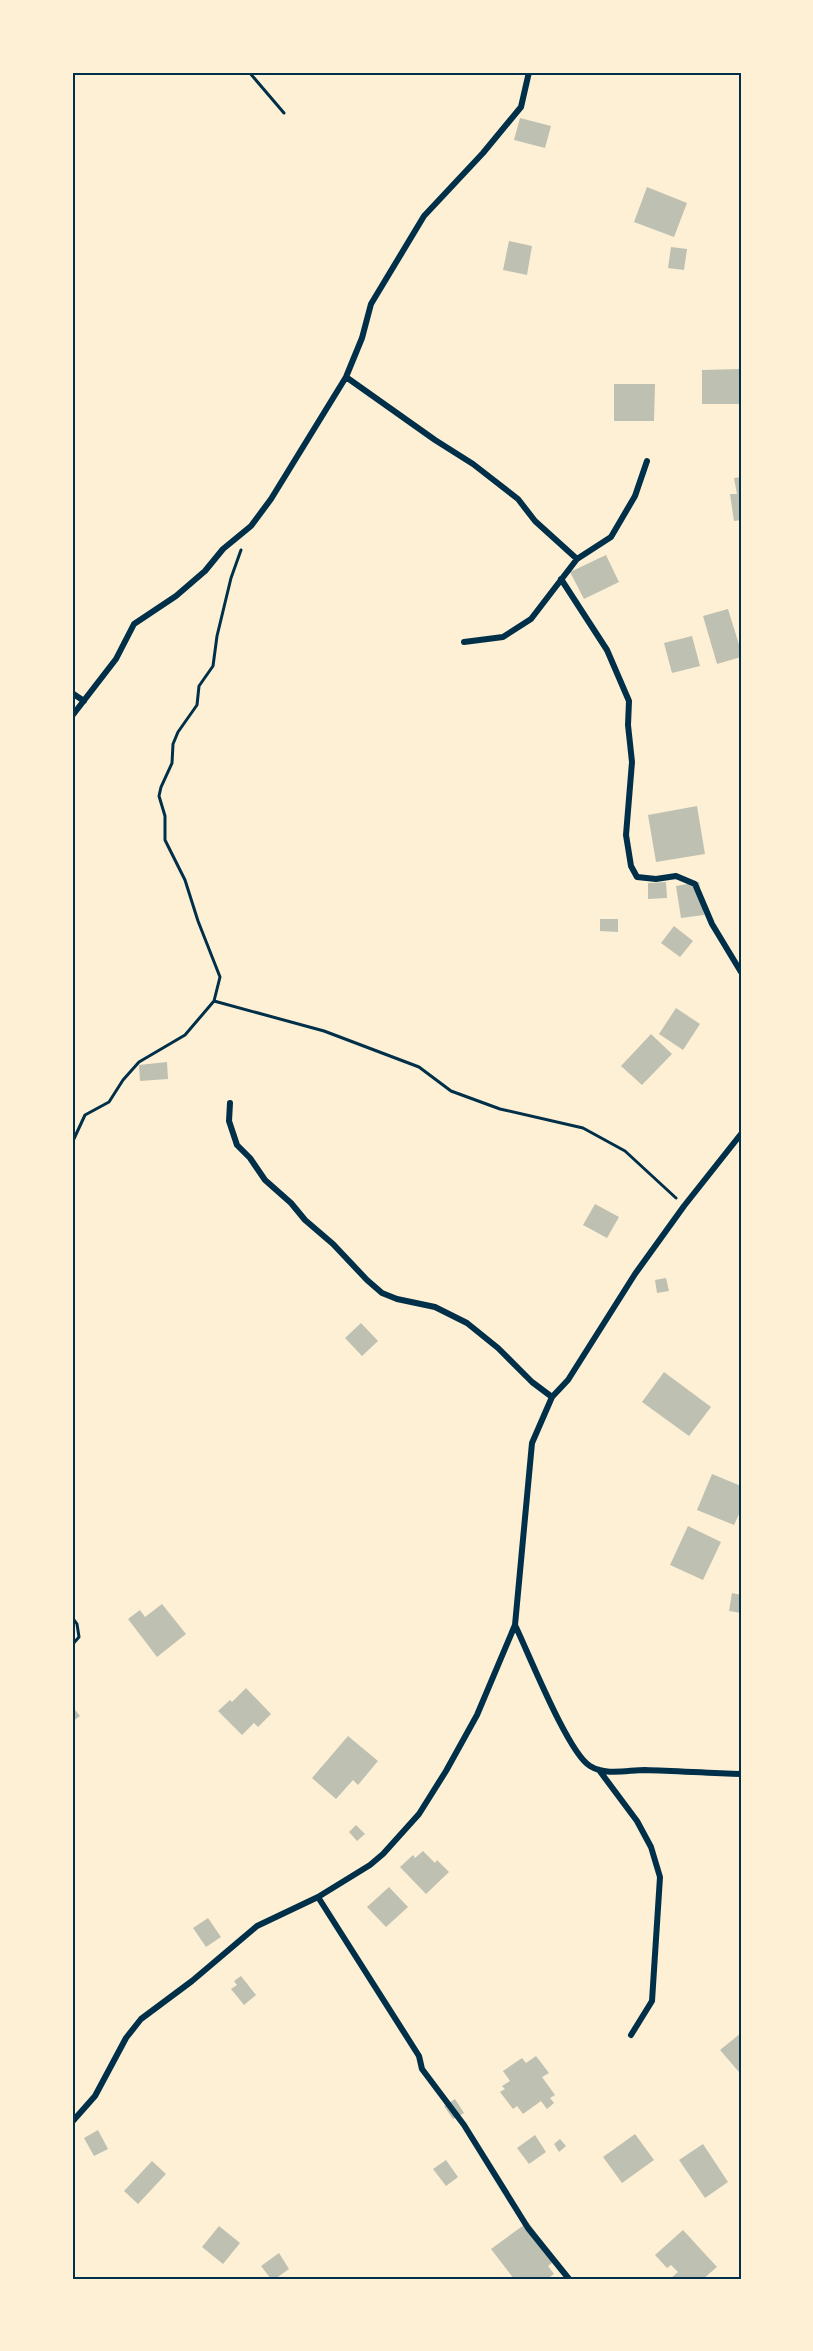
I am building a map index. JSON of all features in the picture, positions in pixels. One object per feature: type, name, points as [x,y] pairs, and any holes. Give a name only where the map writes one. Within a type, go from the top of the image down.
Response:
[{"type":"street","points":[[72,716],[116,659],[134,624],[176,596],[205,572],[223,549],[251,526],[288,473],[346,377],[362,338],[371,304],[424,216],[522,107],[529,72]]},
{"type":"street","points":[[346,377],[472,464],[518,499],[535,521],[577,559]]},
{"type":"street","points":[[464,642],[504,637],[531,619],[577,559],[611,537],[635,496],[647,461]]},
{"type":"street","points":[[561,579],[607,650],[629,700],[628,725],[632,762],[626,836],[632,866],[637,877],[656,879],[676,876],[695,884],[712,924],[741,972]]},
{"type":"street","points":[[72,693],[84,701]]},
{"type":"street","points":[[230,1103],[229,1121],[237,1145],[250,1158],[265,1180],[333,1244],[367,1280],[382,1293],[435,1307],[467,1323],[498,1348],[525,1376],[552,1397]]},
{"type":"street","points":[[72,2122],[94,2096],[126,2038],[141,2019],[192,1981],[256,1926],[318,1897],[358,1873],[383,1854],[419,1814],[477,1715],[515,1625],[532,1443],[552,1397],[568,1380],[635,1274],[684,1206],[741,1134]]},
{"type":"street","points":[[515,1625],[568,1736],[590,1766],[599,1770],[741,1774]]},
{"type":"street","points":[[599,1770],[637,1821],[651,1847],[660,1877],[652,2001],[631,2035]]},
{"type":"street","points":[[318,1897],[419,2056],[422,2069],[464,2125],[538,2243],[569,2279]]},
{"type":"path","points":[[249,72],[284,113]]},
{"type":"path","points":[[72,1143],[85,1115],[110,1102],[123,1080],[139,1062],[185,1035],[214,1001],[220,976],[198,921],[185,880],[165,840],[165,816],[159,796],[172,763],[175,738],[197,705],[199,686],[213,666],[225,601],[242,548]]},
{"type":"path","points":[[214,1001],[324,1031],[419,1067],[452,1091],[500,1109],[583,1128],[625,1151],[684,1206]]},
{"type":"path","points":[[72,1617],[77,1624],[79,1637],[72,1645]]},
{"type":"building","points":[[520,118],[551,126],[545,148],[514,140]]},
{"type":"building","points":[[647,187],[687,203],[674,237],[634,222]]},
{"type":"building","points":[[509,241],[532,246],[527,275],[503,270]]},
{"type":"building","points":[[671,247],[687,249],[684,270],[668,268]]},
{"type":"building","points":[[741,369],[741,404],[702,404],[702,370]]},
{"type":"building","points":[[614,384],[655,384],[654,421],[614,421]]},
{"type":"building","points":[[741,477],[741,520],[734,521],[730,494],[737,494],[734,478]]},
{"type":"building","points":[[606,555],[619,582],[584,599],[570,572]]},
{"type":"building","points":[[728,609],[741,657],[717,664],[703,616]]},
{"type":"building","points":[[692,636],[700,666],[672,673],[664,643]]},
{"type":"building","points":[[697,806],[705,854],[656,862],[648,815]]},
{"type":"building","points":[[666,882],[667,898],[648,899],[648,883]]},
{"type":"building","points":[[699,882],[704,915],[681,918],[676,886]]},
{"type":"building","points":[[600,919],[618,919],[618,932],[600,931]]},
{"type":"building","points":[[674,926],[693,941],[680,957],[661,943]]},
{"type":"building","points":[[676,1008],[700,1024],[683,1050],[659,1034]]},
{"type":"building","points":[[651,1034],[672,1054],[642,1085],[621,1066]]},
{"type":"building","points":[[167,1062],[168,1079],[140,1081],[139,1065]]},
{"type":"building","points":[[595,1204],[619,1217],[607,1238],[583,1225]]},
{"type":"building","points":[[666,1278],[669,1291],[657,1293],[655,1280]]},
{"type":"building","points":[[361,1323],[378,1341],[362,1356],[345,1338]]},
{"type":"building","points":[[664,1372],[711,1407],[689,1436],[642,1402]]},
{"type":"building","points":[[712,1474],[741,1486],[741,1510],[734,1525],[697,1510]]},
{"type":"building","points":[[688,1526],[721,1542],[703,1580],[670,1565]]},
{"type":"building","points":[[732,1593],[741,1595],[741,1613],[729,1611]]},
{"type":"building","points":[[162,1604],[186,1634],[157,1657],[128,1619],[140,1610],[145,1617]]},
{"type":"building","points":[[246,1688],[271,1714],[258,1727],[254,1723],[242,1735],[218,1711],[230,1700],[232,1702]]},
{"type":"building","points":[[72,1706],[80,1716],[72,1722]]},
{"type":"building","points":[[348,1736],[378,1761],[358,1785],[353,1780],[336,1799],[312,1778]]},
{"type":"building","points":[[356,1825],[365,1834],[357,1841],[349,1832]]},
{"type":"building","points":[[423,1851],[449,1872],[426,1894],[400,1867],[413,1855],[415,1858]]},
{"type":"building","points":[[389,1887],[408,1907],[386,1927],[367,1907]]},
{"type":"building","points":[[208,1918],[221,1937],[206,1947],[193,1928]]},
{"type":"building","points":[[241,1976],[256,1995],[244,2005],[231,1989],[237,1985],[234,1981]]},
{"type":"building","points":[[741,2033],[741,2070],[739,2072],[720,2050]]},
{"type":"building","points":[[536,2056],[549,2073],[542,2077],[555,2095],[550,2098],[554,2103],[547,2109],[541,2101],[523,2114],[517,2106],[513,2109],[500,2092],[505,2089],[502,2086],[510,2081],[503,2071],[522,2058],[526,2063]]},
{"type":"building","points":[[455,2099],[464,2113],[453,2119],[444,2106]]},
{"type":"building","points":[[98,2130],[108,2149],[94,2156],[84,2138]]},
{"type":"building","points":[[635,2134],[654,2160],[622,2183],[603,2157]]},
{"type":"building","points":[[535,2135],[546,2152],[529,2164],[517,2148]]},
{"type":"building","points":[[560,2139],[566,2146],[559,2152],[554,2144]]},
{"type":"building","points":[[703,2144],[728,2182],[705,2198],[679,2160]]},
{"type":"building","points":[[446,2160],[458,2177],[446,2186],[433,2169]]},
{"type":"building","points":[[152,2161],[166,2174],[138,2204],[124,2191]]},
{"type":"building","points":[[528,2222],[556,2260],[548,2266],[554,2274],[547,2279],[514,2279],[491,2249]]},
{"type":"building","points":[[219,2226],[240,2243],[223,2264],[202,2247]]},
{"type":"building","points":[[683,2230],[717,2267],[703,2279],[670,2279],[678,2272],[671,2265],[667,2268],[655,2255]]},
{"type":"building","points":[[279,2253],[289,2269],[275,2279],[271,2279],[261,2266]]}]
